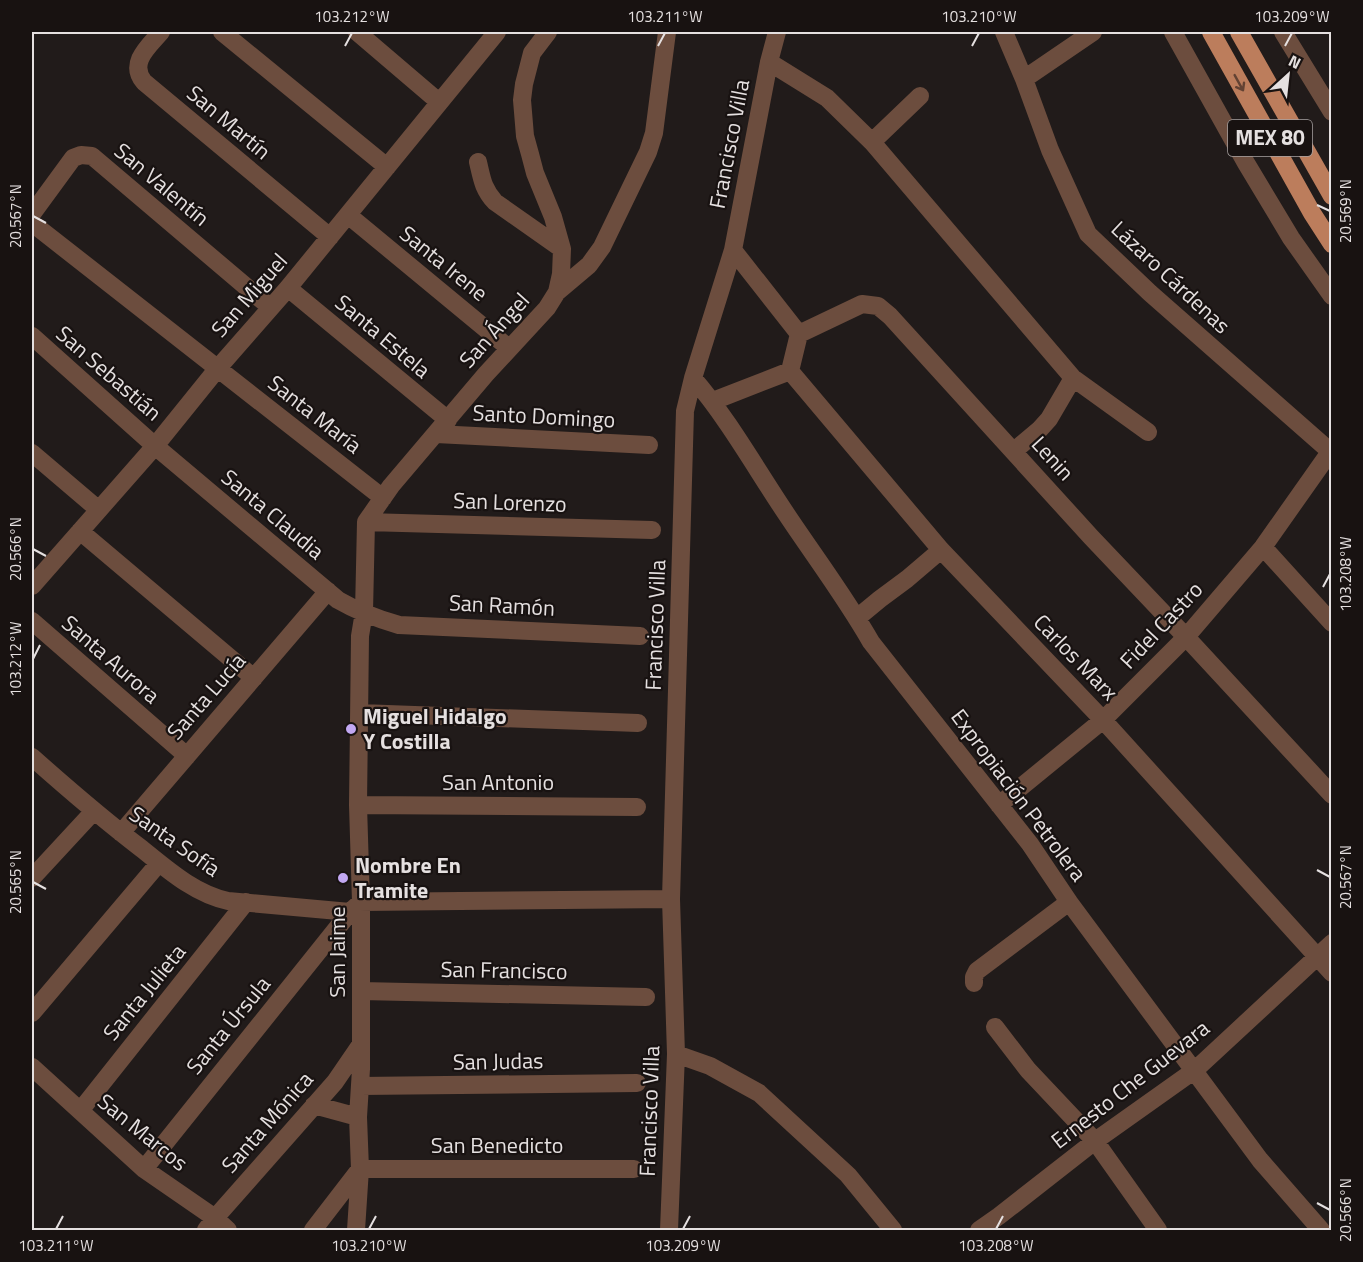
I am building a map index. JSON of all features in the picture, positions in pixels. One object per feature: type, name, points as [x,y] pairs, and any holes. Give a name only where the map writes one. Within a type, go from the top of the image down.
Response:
[{"type":"main road","name":"MEX 80","points":[[1211,32],[1312,213],[1332,244]]},
{"type":"main road","name":"MEX 80","points":[[1239,32],[1332,196]]},
{"type":"street","name":"San Martín","points":[[161,32],[138,63],[138,72],[144,82],[330,237]]},
{"type":"street","points":[[222,32],[387,167]]},
{"type":"street","points":[[357,32],[439,102]]},
{"type":"street","name":"San Miguel","points":[[32,584],[155,446],[218,368],[288,288],[497,32]]},
{"type":"street","name":"San Ángel","points":[[366,522],[391,486],[509,348],[547,308],[556,292],[561,274],[562,249],[554,217],[535,173],[525,136],[522,100],[532,53],[548,32]]},
{"type":"street","points":[[556,292],[589,265],[602,247],[648,152],[654,133],[668,32]]},
{"type":"street","name":"Francisco Villa","points":[[669,1230],[676,1054],[671,898],[685,411],[733,250],[777,32]]},
{"type":"street","name":"Lázaro Cárdenas","points":[[1004,32],[1050,150],[1088,234],[1150,293],[1331,452]]},
{"type":"street","points":[[1024,79],[1093,32]]},
{"type":"street","points":[[1173,32],[1251,173],[1291,238],[1332,296]]},
{"type":"street","points":[[1283,32],[1332,112]]},
{"type":"street","points":[[770,62],[827,98],[872,142],[1073,378],[1148,432]]},
{"type":"street","points":[[872,142],[920,96]]},
{"type":"street","name":"San Valentín","points":[[32,214],[73,158],[81,155],[92,156],[270,307]]},
{"type":"street","points":[[478,162],[486,193],[495,202],[562,249]]},
{"type":"street","name":"Santa Irene","points":[[348,215],[509,348]]},
{"type":"street","points":[[32,222],[218,368]]},
{"type":"street","points":[[713,401],[790,371],[799,334],[733,250]]},
{"type":"street","name":"Santa Estela","points":[[288,288],[442,427]]},
{"type":"street","name":"Lenin","points":[[799,334],[862,304],[878,306],[890,316],[1091,537],[1332,795]]},
{"type":"street","name":"San Sebastián","points":[[32,336],[155,446]]},
{"type":"street","name":"Santa María","points":[[218,368],[383,498]]},
{"type":"street","name":"Carlos Marx","points":[[790,371],[941,550],[1103,720],[1332,974]]},
{"type":"street","name":"Expropiación Petrolera","points":[[693,378],[713,401],[871,642],[1030,844],[1068,902],[1260,1160],[1321,1230]]},
{"type":"street","points":[[1014,451],[1049,419],[1073,378]]},
{"type":"street","name":"Santo Domingo","points":[[442,427],[649,445]]},
{"type":"street","name":"Santa Claudia","points":[[155,446],[328,591],[351,608],[364,612]]},
{"type":"street","name":"Fidel Castro","points":[[999,805],[1103,720],[1186,637],[1263,547],[1331,452]]},
{"type":"street","points":[[32,453],[99,510]]},
{"type":"street","points":[[364,612],[366,522]]},
{"type":"street","name":"San Lorenzo","points":[[366,522],[652,530]]},
{"type":"street","points":[[80,531],[254,678]]},
{"type":"street","points":[[1263,547],[1332,623]]},
{"type":"street","points":[[857,618],[941,550]]},
{"type":"street","name":"Santa Lucía","points":[[121,833],[328,591]]},
{"type":"street","name":"San Ramón","points":[[364,612],[399,625],[640,636]]},
{"type":"street","name":"San Jaime","points":[[356,1230],[360,1169],[358,1117],[361,991],[356,907],[360,636],[364,612]]},
{"type":"street","name":"Santa Aurora","points":[[32,621],[187,756]]},
{"type":"street","points":[[360,713],[638,723]]},
{"type":"street","name":"Santa Sofía","points":[[32,757],[94,811],[159,862],[201,892],[222,900],[356,907],[671,898]]},
{"type":"street","name":"San Antonio","points":[[358,805],[637,807]]},
{"type":"street","points":[[32,878],[94,811]]},
{"type":"street","points":[[32,1013],[159,862]]},
{"type":"street","name":"Santa Julieta","points":[[80,1111],[246,902]]},
{"type":"street","points":[[974,983],[977,970],[1068,902]]},
{"type":"street","name":"Santa Úrsula","points":[[144,1169],[356,907]]},
{"type":"street","name":"Ernesto Che Guevara","points":[[979,1230],[1004,1223],[1095,1141],[1195,1070],[1332,943]]},
{"type":"street","name":"San Francisco","points":[[361,991],[646,997]]},
{"type":"street","points":[[995,1027],[1021,1063],[1095,1141],[1158,1230]]},
{"type":"street","name":"Santa Mónica","points":[[216,1226],[335,1082],[361,1044]]},
{"type":"street","points":[[676,1054],[710,1066],[759,1093],[848,1175],[892,1230]]},
{"type":"street","name":"San Marcos","points":[[32,1067],[144,1169],[216,1226]]},
{"type":"street","name":"San Judas","points":[[360,1086],[637,1083]]},
{"type":"street","points":[[314,1105],[358,1117]]},
{"type":"street","points":[[314,1230],[360,1169]]},
{"type":"street","name":"San Benedicto","points":[[360,1169],[634,1169]]},
{"type":"place","name":"Miguel Hidalgo Y Costilla","points":[[351,729]]},
{"type":"place","name":"Nombre En Tramite","points":[[343,878]]}]
